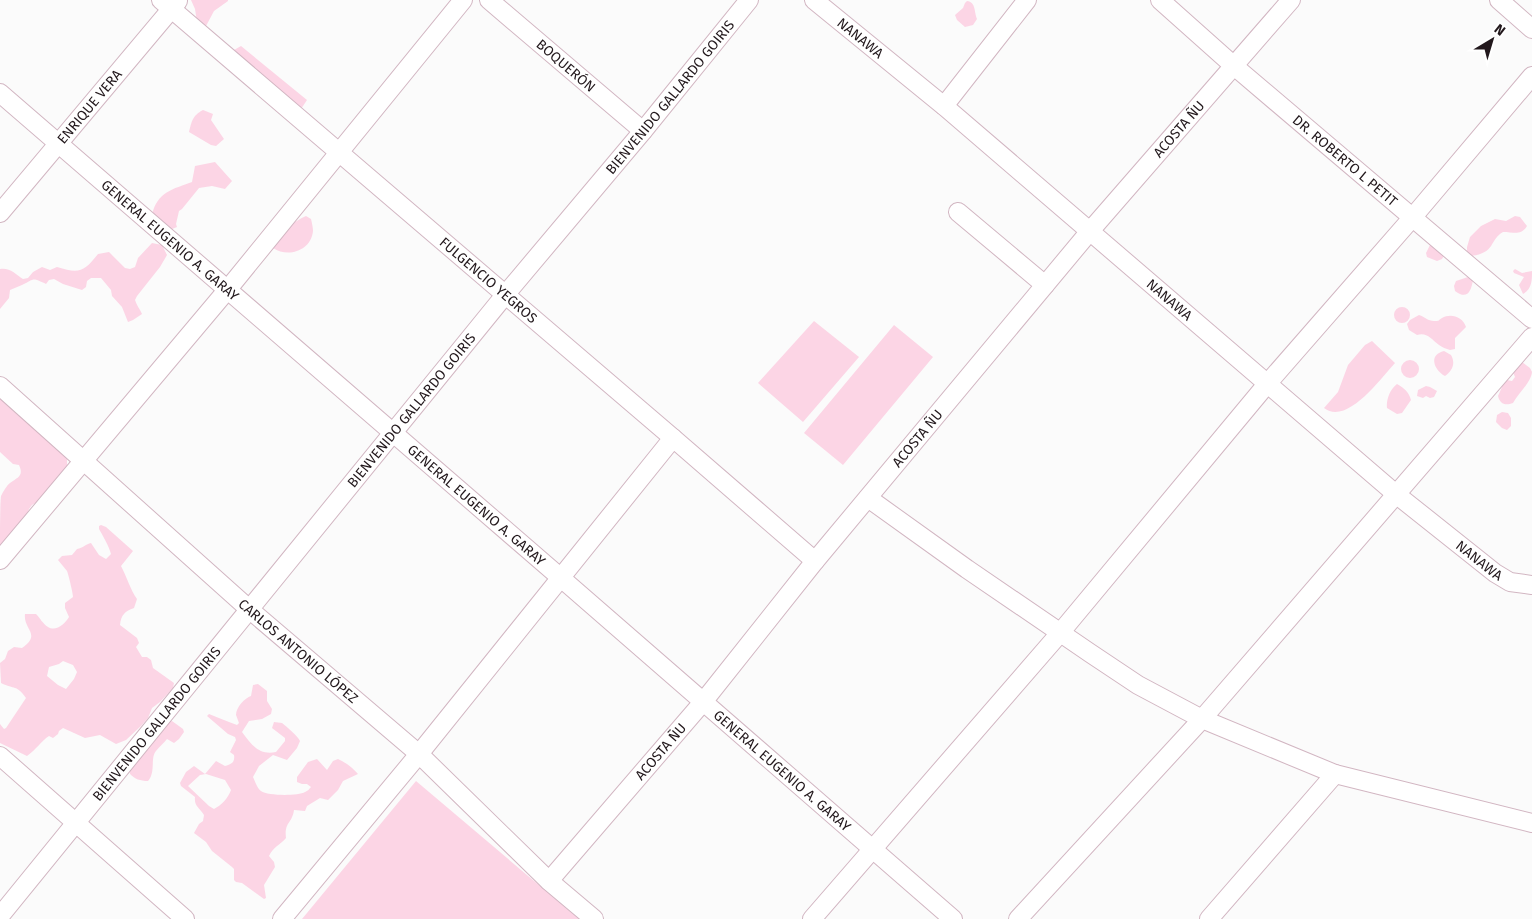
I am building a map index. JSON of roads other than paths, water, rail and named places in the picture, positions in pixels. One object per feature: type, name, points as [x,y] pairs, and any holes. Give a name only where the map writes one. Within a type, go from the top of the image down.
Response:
[{"type":"street","points":[[0,560],[228,289],[464,0]]},
{"type":"street","name":"BOQUERÓN","points":[[489,0],[644,131]]},
{"type":"street","name":"BIENVENIDO GALLARDO GOIRIS","points":[[0,916],[505,295],[644,131],[748,0]]},
{"type":"street","name":"NANAWA","points":[[814,0],[944,106],[1396,495],[1495,573],[1510,582],[1532,584]]},
{"type":"street","points":[[944,106],[1027,0]]},
{"type":"street","name":"DR. ROBERTO L PETIT","points":[[1160,0],[1234,66],[1532,319]]},
{"type":"street","name":"ACOSTA ÑU","points":[[549,881],[703,702],[815,561],[1090,231],[1291,0]]},
{"type":"street","points":[[1499,0],[1532,29]]},
{"type":"street","name":"FULGENCIO YEGROS","points":[[170,3],[339,153],[815,561]]},
{"type":"street","name":"ENRIQUE VERA","points":[[0,213],[170,3]]},
{"type":"street","points":[[812,919],[1060,633],[1267,384],[1412,218],[1532,76]]},
{"type":"street","name":"GENERAL EUGENIO A. GARAY","points":[[0,93],[952,919]]},
{"type":"street","points":[[958,212],[1045,285]]},
{"type":"street","points":[[1018,919],[1202,719],[1532,337]]},
{"type":"street","name":"CARLOS ANTONIO LÓPEZ","points":[[0,386],[249,609],[419,754],[549,881],[594,919]]},
{"type":"street","points":[[282,919],[419,754],[673,438]]},
{"type":"street","points":[[868,498],[967,569],[1138,685],[1202,719],[1335,774],[1532,823]]},
{"type":"street","points":[[0,756],[185,919]]},
{"type":"street","points":[[1210,919],[1335,774]]}]
